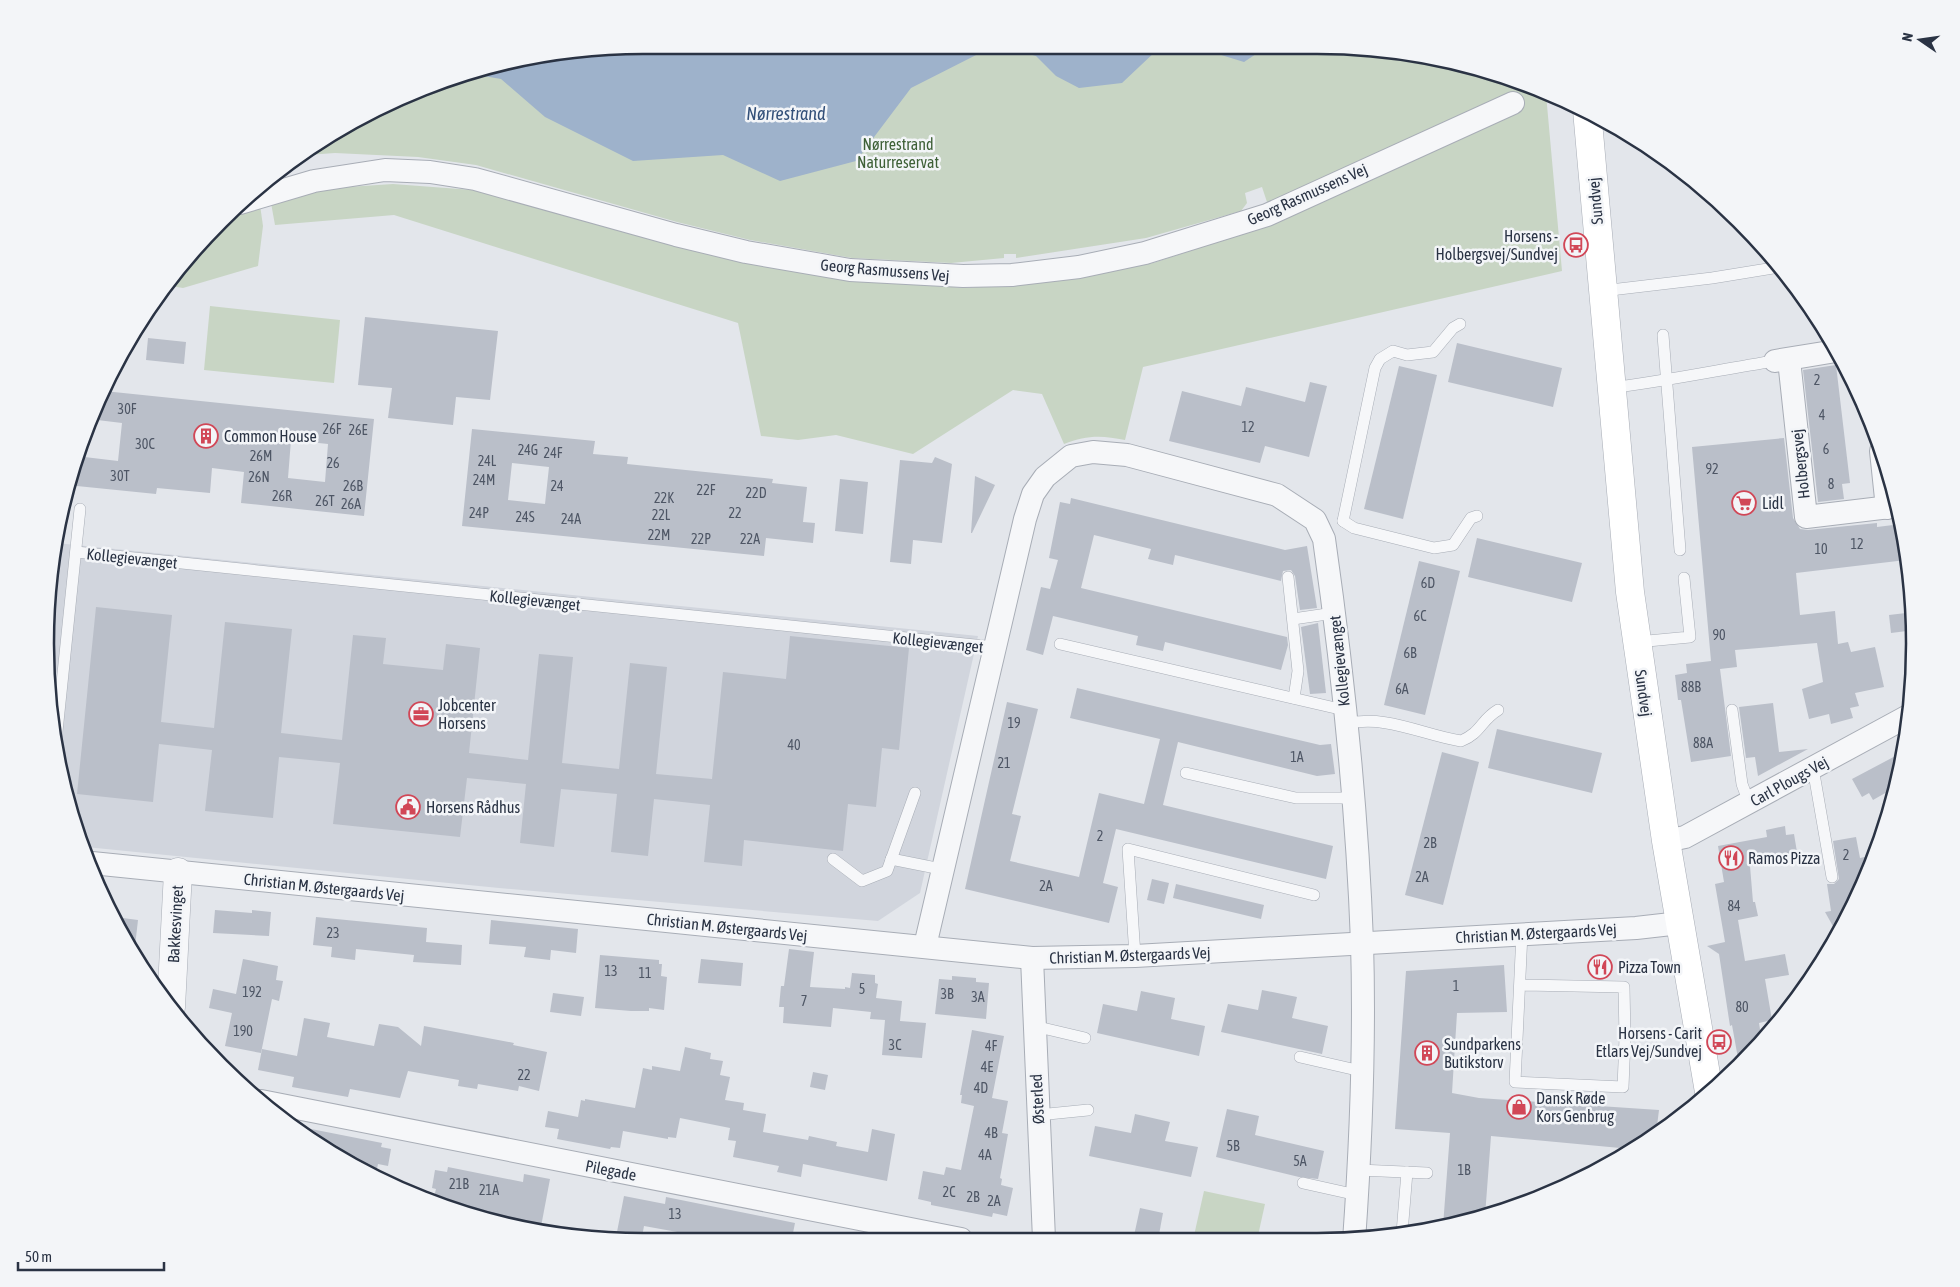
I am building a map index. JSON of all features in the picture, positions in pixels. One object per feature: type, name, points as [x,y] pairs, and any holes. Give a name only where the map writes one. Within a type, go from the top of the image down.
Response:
[{"type":"main road","name":"Sundvej","points":[[1588,121],[1611,388],[1637,642],[1666,841],[1708,1085]]},
{"type":"street","name":"Georg Rasmussens Vej","points":[[261,195],[314,181],[385,170],[430,172],[475,180],[719,246],[840,269],[963,276],[1012,275],[1079,267],[1145,253],[1268,215],[1513,103]]},
{"type":"street","points":[[1781,360],[1829,352]]},
{"type":"street","name":"Holbergsvej","points":[[1781,360],[1806,517],[1890,507]]},
{"type":"street","name":"Kollegievænget","points":[[924,946],[994,647],[1033,494],[1045,477],[1071,456],[1093,452],[1127,455],[1277,495],[1315,520],[1332,526],[1324,539],[1334,613],[1353,798],[1362,943]]},
{"type":"street","name":"Carl Plougs Vej","points":[[1666,841],[1685,837],[1901,720]]},
{"type":"street","name":"Christian M. Østergaards Vej","points":[[97,864],[1032,958],[1135,956],[1636,928],[1680,923]]},
{"type":"street","name":"Bakkesvinget","points":[[172,997],[178,872]]},
{"type":"street","points":[[1355,1232],[1359,1170],[1362,943]]},
{"type":"street","name":"Østerled","points":[[1032,958],[1044,1233]]},
{"type":"street","name":"Pilegade","points":[[275,1104],[932,1233]]},
{"type":"lane","points":[[1602,291],[1712,278],[1771,268]]},
{"type":"lane","points":[[1460,324],[1453,328],[1433,352],[1407,355],[1393,351],[1380,359],[1375,368],[1332,526],[1354,528],[1434,548],[1452,545],[1471,518],[1477,516]]},
{"type":"lane","points":[[1663,334],[1680,550]]},
{"type":"lane","points":[[1611,388],[1781,360]]},
{"type":"lane","points":[[59,716],[80,509]]},
{"type":"lane","name":"Kollegievænget","points":[[76,552],[994,647]]},
{"type":"lane","points":[[1288,577],[1298,671],[1294,698]]},
{"type":"lane","points":[[1637,642],[1690,637],[1684,578]]},
{"type":"lane","points":[[1293,619],[1334,613]]},
{"type":"lane","points":[[1060,644],[1294,698],[1345,717],[1377,721],[1461,741],[1474,736],[1491,714],[1498,710]]},
{"type":"lane","points":[[1732,710],[1742,784],[1749,803]]},
{"type":"lane","points":[[1813,768],[1832,877]]},
{"type":"lane","points":[[1186,773],[1296,798],[1353,798]]},
{"type":"lane","points":[[833,860],[862,881],[887,871],[915,793]]},
{"type":"lane","points":[[1135,956],[1128,849],[1314,895]]},
{"type":"lane","points":[[891,860],[941,869]]},
{"type":"lane","points":[[1520,985],[1624,987],[1625,1038],[1623,1087],[1515,1082],[1522,934]]},
{"type":"lane","points":[[1034,1026],[1085,1038]]},
{"type":"lane","points":[[1300,1057],[1361,1071]]},
{"type":"lane","points":[[1038,1115],[1088,1110]]},
{"type":"lane","points":[[1359,1170],[1427,1174]]},
{"type":"lane","points":[[1403,1227],[1407,1172]]},
{"type":"lane","points":[[1303,1183],[1357,1195]]},
{"type":"shaded area","points":[[63,544],[978,636],[920,893],[878,921],[499,888],[91,847],[74,796],[65,759],[55,682],[55,605]]},
{"type":"green space","name":"Nørrestrand Naturreservat","points":[[605,55],[1355,55],[1432,65],[1506,85],[1547,101],[1562,271],[1143,367],[1125,440],[1094,437],[1064,444],[1042,394],[1013,390],[913,454],[836,435],[798,440],[761,436],[738,323],[394,215],[275,225],[271,203],[317,189],[393,184],[473,190],[674,244],[851,280],[966,288],[1083,277],[1153,263],[1274,223],[1262,187],[1245,193],[1247,203],[1241,211],[1146,238],[1016,258],[1016,254],[1004,254],[1004,258],[951,263],[852,258],[750,240],[677,222],[476,165],[418,157],[335,153],[314,155],[383,115],[454,85],[528,65]]},
{"type":"green space","points":[[260,205],[263,226],[258,266],[183,288],[174,287],[226,226],[243,211]]},
{"type":"green space","points":[[210,306],[340,320],[334,383],[204,370]]},
{"type":"green space","points":[[1204,1191],[1265,1204],[1259,1233],[1195,1233]]},
{"type":"water","name":"Nørrestrand","points":[[978,54],[911,88],[856,161],[780,181],[723,155],[633,161],[545,117],[501,79],[484,76],[528,65],[605,55]]},
{"type":"water","name":"Nørrestrand","points":[[1029,54],[1153,54],[1122,83],[1079,88],[1056,76],[1036,56]]},
{"type":"water","points":[[1218,54],[1256,54],[1244,62]]},
{"type":"building","points":[[365,317],[498,331],[490,400],[456,397],[453,425],[388,418],[392,388],[358,385]]},
{"type":"building","points":[[148,338],[186,342],[184,364],[146,360]]},
{"type":"building","points":[[1457,343],[1562,368],[1553,407],[1448,382]]},
{"type":"building","points":[[1399,366],[1437,375],[1403,519],[1364,509]]},
{"type":"building","points":[[1836,366],[1850,483],[1842,484],[1844,499],[1818,502],[1803,370]]},
{"type":"building","points":[[1310,382],[1327,386],[1309,457],[1265,446],[1260,463],[1169,441],[1182,391],[1241,406],[1246,387],[1305,402]]},
{"type":"building","points":[[111,392],[374,419],[364,516],[241,503],[244,472],[212,468],[210,493],[157,488],[156,494],[76,486],[84,457],[118,461],[122,423],[98,420]],"holes":[[[291,440],[328,444],[325,482],[288,478]]]},
{"type":"building","points":[[472,429],[595,441],[593,454],[628,457],[627,464],[773,479],[772,483],[807,487],[803,522],[815,523],[813,543],[766,538],[764,556],[462,526]],"holes":[[[512,463],[549,467],[545,504],[508,500]]]},
{"type":"building","name":"Lidl","points":[[1784,438],[1793,518],[1800,529],[1808,530],[1877,523],[1877,527],[1894,525],[1900,561],[1796,573],[1800,615],[1835,611],[1838,644],[1848,642],[1851,652],[1875,647],[1884,687],[1855,693],[1859,706],[1850,708],[1853,718],[1831,724],[1829,714],[1809,719],[1802,689],[1823,682],[1817,643],[1735,650],[1737,667],[1720,669],[1731,756],[1691,762],[1681,700],[1678,700],[1675,675],[1687,673],[1686,664],[1711,661],[1692,447]]},
{"type":"building","points":[[935,457],[952,464],[942,543],[913,540],[911,564],[890,562],[900,460],[932,463]]},
{"type":"building","points":[[975,476],[995,485],[971,533]]},
{"type":"building","points":[[840,479],[868,482],[863,534],[835,531]]},
{"type":"building","points":[[1071,498],[1285,550],[1307,546],[1317,608],[1300,610],[1295,576],[1291,570],[1283,571],[1281,581],[1175,555],[1173,565],[1148,559],[1151,549],[1094,535],[1081,588],[1287,637],[1288,645],[1281,670],[1165,642],[1163,651],[1136,645],[1138,636],[1053,616],[1043,655],[1026,650],[1041,587],[1050,589],[1058,560],[1049,558],[1060,502],[1070,504]]},
{"type":"building","points":[[1477,538],[1582,563],[1572,602],[1468,577]]},
{"type":"building","points":[[1419,561],[1460,571],[1425,715],[1384,705]]},
{"type":"building","points":[[96,607],[172,615],[161,722],[214,728],[225,622],[292,629],[281,733],[342,740],[353,635],[386,638],[383,664],[443,670],[446,644],[480,648],[469,753],[528,760],[539,654],[573,657],[562,763],[619,769],[630,663],[667,667],[656,774],[712,779],[723,672],[786,679],[790,636],[909,648],[899,750],[882,748],[876,807],[848,804],[843,851],[744,840],[742,866],[704,862],[710,805],[654,799],[648,856],[611,852],[617,794],[561,789],[554,847],[520,843],[526,784],[467,778],[460,837],[333,824],[340,763],[279,757],[273,818],[205,811],[212,750],[159,744],[153,802],[77,794]]},
{"type":"building","points":[[1905,613],[1906,631],[1891,633],[1889,615]]},
{"type":"building","points":[[1318,623],[1326,693],[1310,694],[1301,627]]},
{"type":"building","points":[[1077,688],[1320,745],[1331,744],[1335,774],[1317,776],[1178,742],[1163,805],[1333,846],[1326,879],[1116,829],[1103,883],[1118,887],[1109,923],[965,889],[1007,702],[1038,709],[1012,814],[1021,816],[1010,861],[1079,877],[1099,793],[1144,804],[1160,739],[1070,718]]},
{"type":"building","points":[[1773,703],[1779,752],[1808,749],[1758,776],[1755,757],[1746,758],[1739,707]]},
{"type":"building","points":[[1497,729],[1602,753],[1592,793],[1488,768]]},
{"type":"building","points":[[1442,752],[1479,762],[1443,905],[1405,895]]},
{"type":"building","points":[[1895,756],[1887,792],[1873,800],[1869,793],[1862,797],[1852,779]]},
{"type":"building","points":[[1785,826],[1786,835],[1794,834],[1798,858],[1750,866],[1753,902],[1755,902],[1758,916],[1738,920],[1745,961],[1785,954],[1789,975],[1765,979],[1772,1018],[1769,1021],[1759,1023],[1760,1032],[1738,1057],[1732,1025],[1730,1026],[1719,954],[1707,946],[1725,942],[1715,884],[1724,882],[1718,846],[1767,837],[1766,830]]},
{"type":"building","points":[[1856,837],[1860,858],[1866,857],[1833,926],[1825,912],[1831,911],[1827,884],[1834,884],[1839,879],[1833,841]]},
{"type":"building","points":[[1152,879],[1169,883],[1164,904],[1147,900]]},
{"type":"building","points":[[1176,884],[1264,905],[1261,919],[1173,898]]},
{"type":"building","points":[[215,910],[252,913],[252,910],[271,912],[269,936],[213,933]]},
{"type":"building","points":[[316,917],[427,928],[426,942],[462,945],[461,965],[413,962],[414,955],[356,949],[355,960],[331,957],[332,947],[313,945]]},
{"type":"building","points":[[122,918],[138,920],[135,942]]},
{"type":"building","points":[[491,920],[578,929],[576,953],[551,950],[550,960],[524,957],[526,947],[489,944]]},
{"type":"building","points":[[789,949],[814,952],[810,987],[845,989],[845,987],[850,988],[852,973],[875,975],[875,983],[878,984],[876,998],[902,1001],[900,1021],[926,1023],[922,1058],[882,1055],[885,1020],[870,1019],[871,1012],[833,1008],[831,1027],[783,1023],[784,1007],[779,1007],[781,986],[784,986]]},
{"type":"building","points":[[600,955],[659,960],[659,964],[662,964],[661,976],[667,977],[664,1010],[649,1008],[649,1011],[631,1011],[595,1008]]},
{"type":"building","points":[[1592,958],[1607,959],[1606,977],[1591,976]]},
{"type":"building","points":[[243,959],[278,966],[276,980],[283,981],[279,1001],[272,999],[261,1053],[225,1046],[232,1013],[209,1008],[213,989],[236,994]]},
{"type":"building","points":[[701,959],[743,963],[741,986],[698,983]]},
{"type":"building","name":"Sundparkens Butikstorv","points":[[1504,965],[1507,1012],[1457,1013],[1452,1093],[1479,1098],[1659,1110],[1657,1125],[1621,1148],[1491,1136],[1486,1208],[1444,1219],[1450,1133],[1395,1129],[1406,971]]},
{"type":"building","points":[[952,976],[976,978],[976,982],[989,983],[986,1019],[935,1014],[939,979],[952,980]]},
{"type":"building","points":[[1262,990],[1297,997],[1292,1018],[1328,1026],[1322,1054],[1221,1032],[1228,1004],[1258,1010]]},
{"type":"building","points":[[1141,991],[1175,998],[1171,1019],[1205,1026],[1199,1056],[1097,1033],[1103,1004],[1137,1011]]},
{"type":"building","points":[[553,993],[584,997],[581,1016],[550,1012]]},
{"type":"building","points":[[304,1018],[330,1023],[327,1037],[374,1046],[379,1024],[398,1027],[421,1046],[424,1026],[514,1043],[513,1045],[547,1052],[539,1091],[519,1086],[518,1091],[478,1084],[477,1089],[458,1086],[459,1080],[408,1071],[400,1098],[350,1089],[348,1097],[292,1087],[294,1077],[258,1070],[262,1049],[297,1056]]},
{"type":"building","points":[[972,1030],[1004,1036],[992,1098],[1008,1101],[1002,1133],[1008,1134],[1000,1178],[1002,1179],[1001,1185],[1013,1188],[1007,1216],[993,1213],[992,1217],[931,1205],[931,1202],[918,1199],[923,1171],[944,1175],[946,1167],[961,1170],[974,1106],[961,1103],[962,1095],[960,1095]]},
{"type":"building","points":[[685,1047],[711,1053],[710,1059],[723,1061],[720,1075],[730,1077],[725,1100],[744,1103],[743,1110],[766,1114],[763,1132],[808,1140],[809,1136],[837,1142],[836,1146],[868,1152],[872,1129],[895,1134],[887,1181],[803,1164],[801,1177],[777,1172],[779,1166],[733,1157],[736,1141],[728,1140],[730,1128],[680,1118],[676,1138],[668,1137],[668,1139],[623,1131],[620,1148],[611,1147],[610,1149],[557,1139],[559,1129],[545,1127],[548,1111],[578,1117],[581,1100],[585,1101],[585,1099],[635,1108],[643,1068],[652,1070],[652,1066],[680,1071]]},
{"type":"building","points":[[813,1072],[828,1075],[825,1090],[810,1087]]},
{"type":"building","points":[[1227,1109],[1259,1116],[1255,1135],[1324,1151],[1318,1179],[1299,1177],[1216,1157]]},
{"type":"building","points":[[1135,1114],[1170,1122],[1165,1141],[1198,1147],[1191,1177],[1089,1156],[1095,1126],[1131,1133]]},
{"type":"building","points":[[308,1128],[382,1143],[381,1147],[391,1149],[388,1166],[378,1164],[377,1169]]},
{"type":"building","points":[[448,1167],[523,1182],[524,1174],[550,1179],[541,1224],[491,1213],[435,1194],[436,1189],[432,1188],[435,1170],[447,1172]]},
{"type":"building","points":[[624,1196],[665,1204],[666,1197],[795,1223],[793,1233],[683,1233],[644,1226],[643,1233],[617,1232]]},
{"type":"building","points":[[1140,1208],[1163,1213],[1159,1233],[1135,1233]]},
{"type":"place","name":"Horsens - Holbergsvej/Sundvej","points":[[1576,245]]},
{"type":"place","name":"Common House","points":[[206,436]]},
{"type":"place","name":"Lidl","points":[[1744,503]]},
{"type":"place","name":"Jobcenter Horsens","points":[[421,714]]},
{"type":"place","name":"Horsens Rådhus","points":[[408,807]]},
{"type":"place","name":"Ramos Pizza","points":[[1731,858]]},
{"type":"place","name":"Pizza Town","points":[[1600,967]]},
{"type":"place","name":"Horsens - Carit Etlars Vej/Sundvej","points":[[1719,1042]]},
{"type":"place","name":"Sundparkens Butikstorv","points":[[1427,1053]]},
{"type":"place","name":"Dansk Røde Kors Genbrug","points":[[1519,1107]]}]
